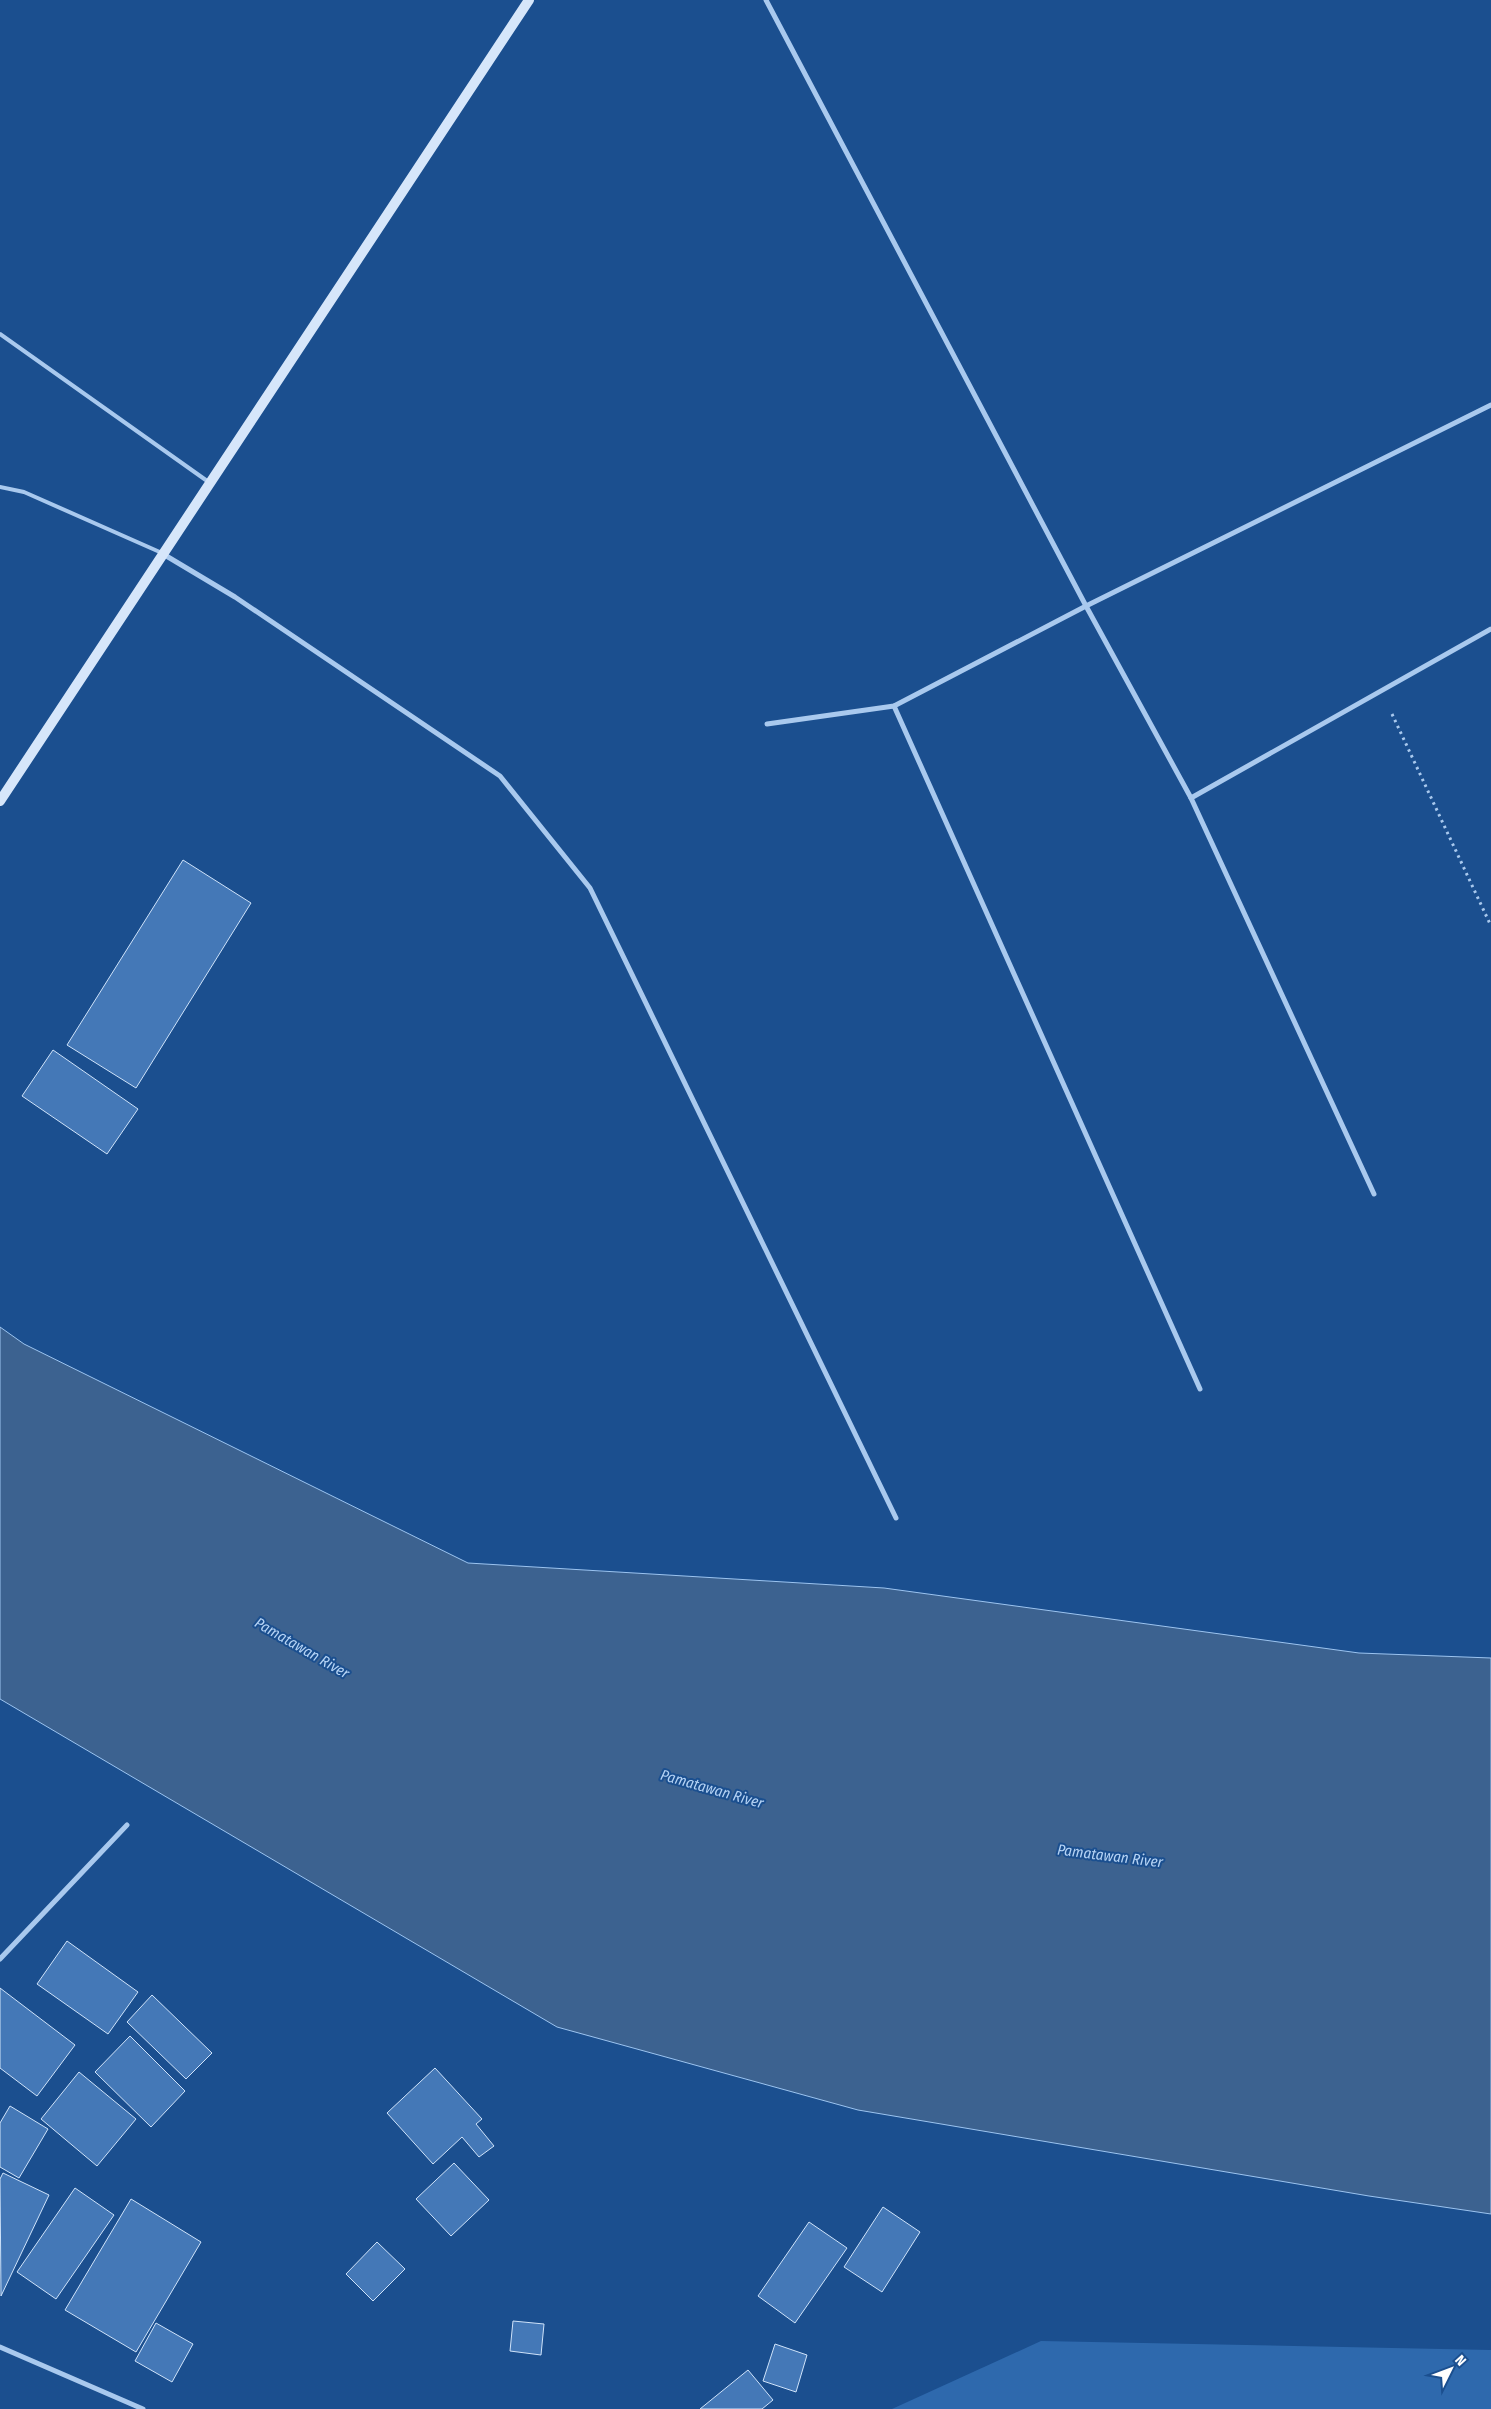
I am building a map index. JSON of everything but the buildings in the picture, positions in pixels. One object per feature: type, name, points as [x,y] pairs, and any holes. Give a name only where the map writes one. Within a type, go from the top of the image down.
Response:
[{"type":"street","points":[[0,801],[529,0]]},
{"type":"street","points":[[766,0],[1086,606],[1191,798],[1374,1194]]},
{"type":"street","points":[[767,724],[894,706],[1086,606],[1491,405]]},
{"type":"street","points":[[163,554],[235,597],[500,776],[590,888],[896,1518]]},
{"type":"street","points":[[1191,798],[1491,629]]},
{"type":"street","points":[[894,706],[1200,1390]]},
{"type":"street","points":[[0,1959],[127,1825]]},
{"type":"street","points":[[0,2347],[143,2409]]},
{"type":"lane","points":[[0,334],[210,483]]},
{"type":"lane","points":[[0,487],[24,492],[163,554]]},
{"type":"path","points":[[1381,691],[1491,926]]},
{"type":"shaded area","points":[[1041,2341],[1491,2350],[1491,2409],[892,2409]]},
{"type":"water","name":"Pamatawan River","points":[[0,1327],[24,1344],[468,1563],[884,1588],[1359,1653],[1491,1658],[1491,2214],[1369,2196],[858,2110],[557,2027],[0,1699]]}]
